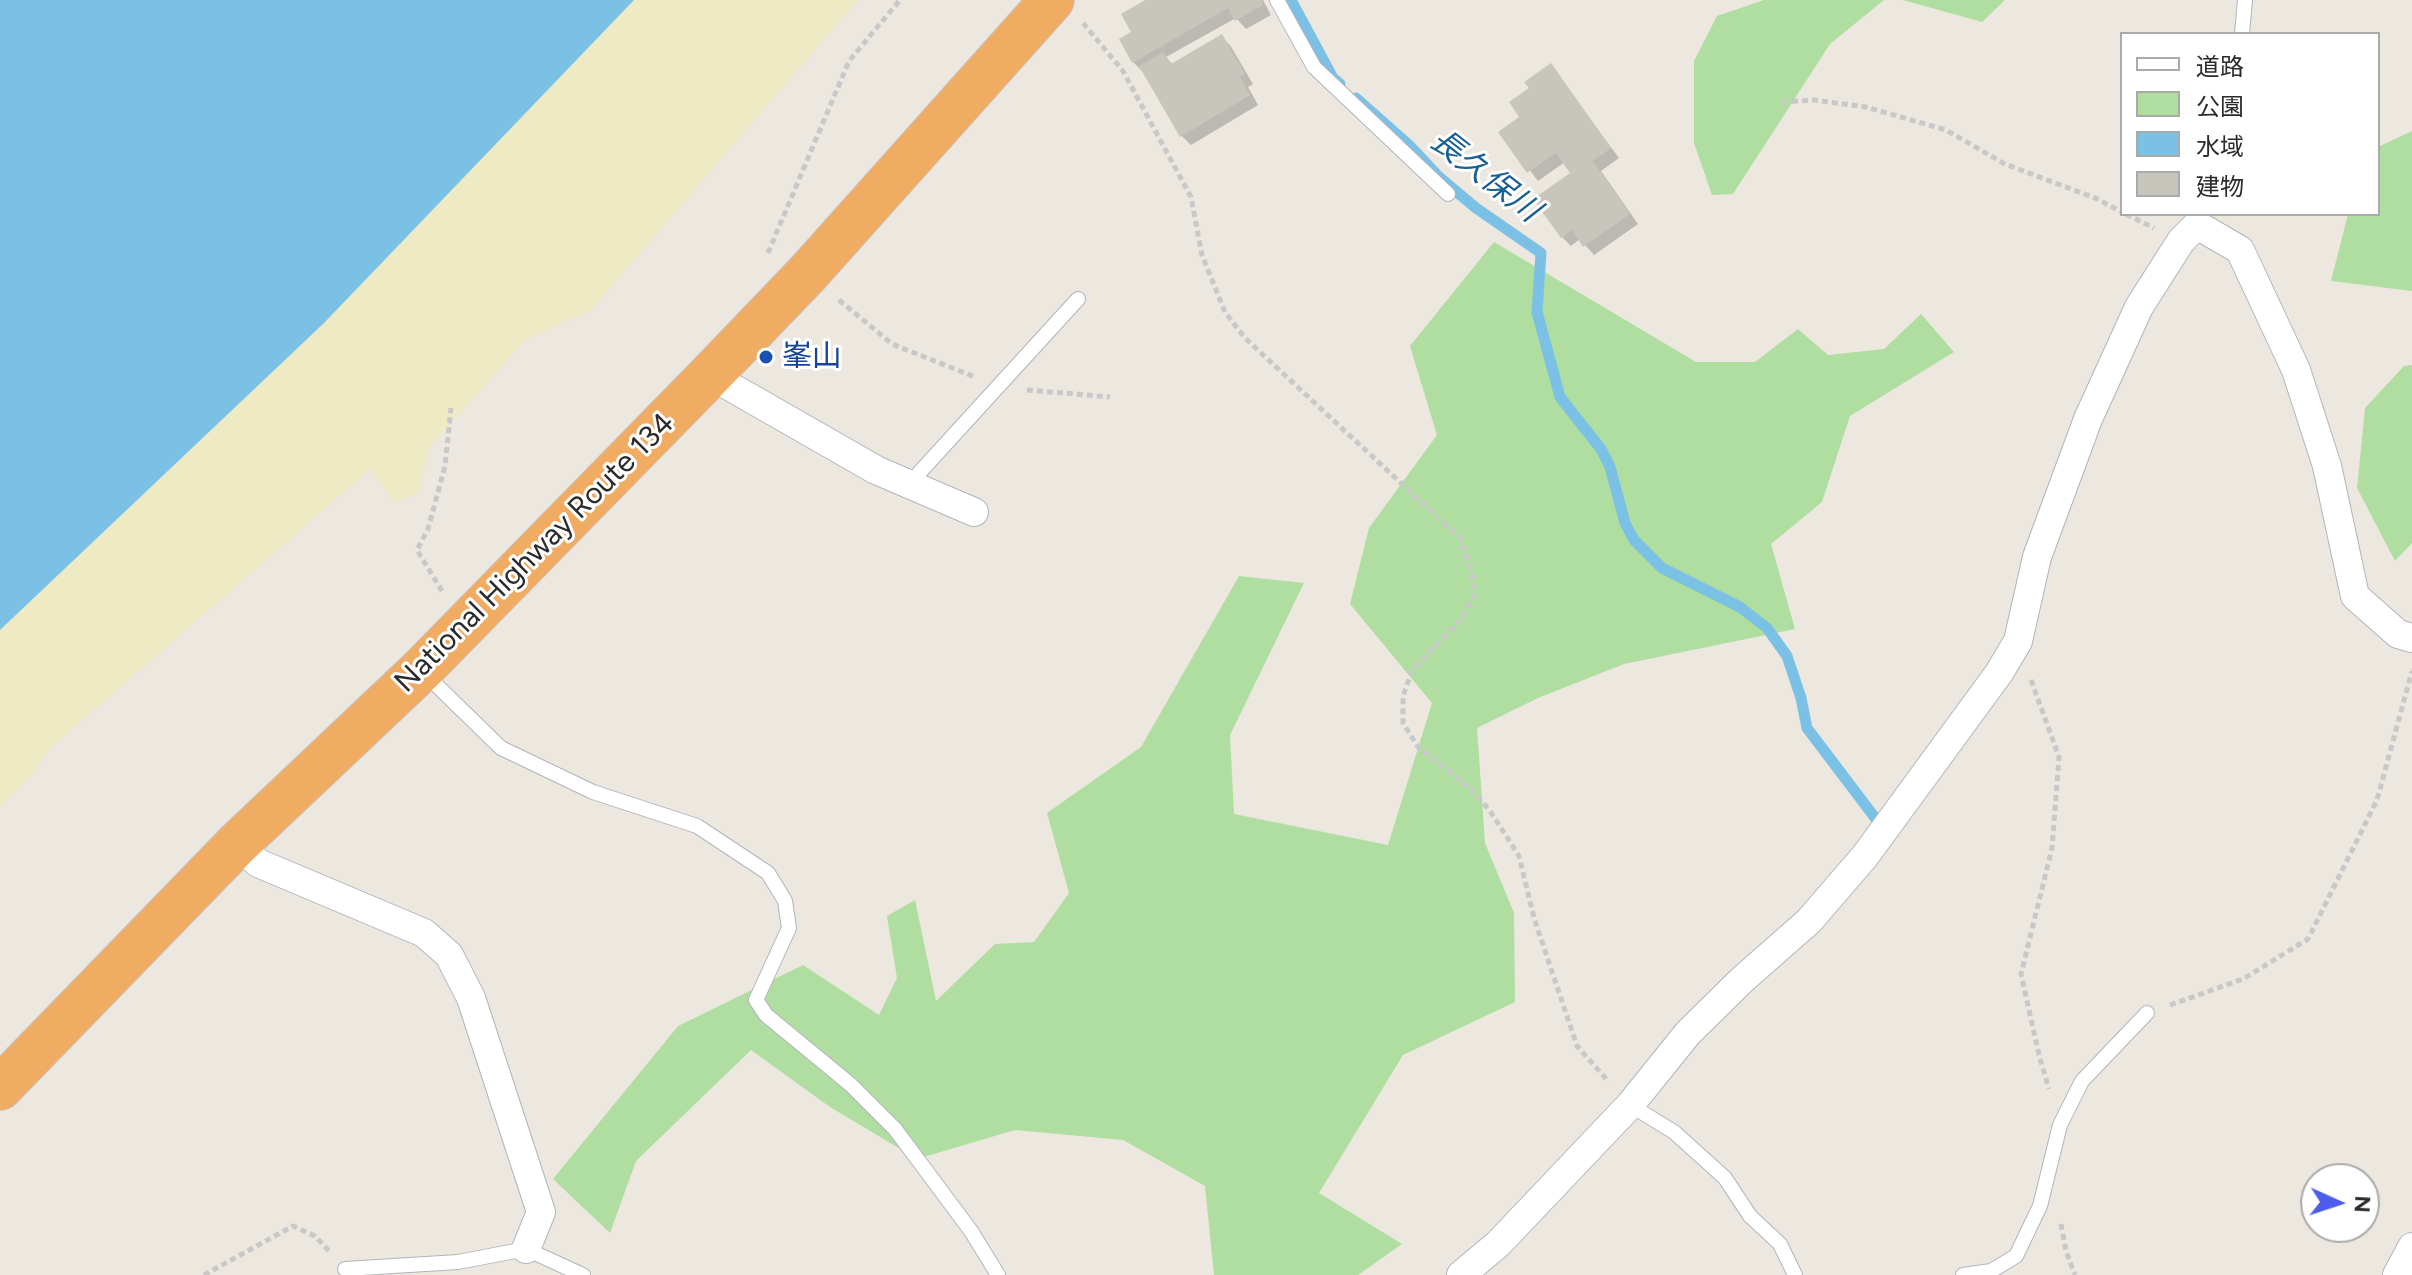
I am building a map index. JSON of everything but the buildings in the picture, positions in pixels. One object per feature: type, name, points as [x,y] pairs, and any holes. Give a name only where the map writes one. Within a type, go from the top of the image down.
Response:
[{"type":"highway","name":"National Highway Route 134","points":[[0,1088],[237,844],[421,670],[710,375],[1063,6]]},
{"type":"street","points":[[1461,1275],[1498,1244],[1630,1105],[1688,1033],[1809,921],[1865,856],[1972,711],[2018,641],[2037,557],[2088,419],[2139,307],[2181,241],[2199,220],[2240,250],[2296,370],[2327,466],[2355,596],[2398,634],[2412,638]]},
{"type":"street","points":[[710,375],[876,470],[974,512]]},
{"type":"street","points":[[237,844],[258,863],[424,933],[449,955],[471,998],[541,1212],[526,1249]]},
{"type":"street","points":[[2397,1275],[2412,1247]]},
{"type":"lane","points":[[1277,0],[1314,67],[1448,194]]},
{"type":"lane","points":[[2242,32],[2245,0]]},
{"type":"lane","points":[[909,484],[1078,299]]},
{"type":"lane","points":[[421,670],[501,748],[593,792],[697,826],[768,873],[785,901],[789,928],[756,1000],[766,1015],[851,1085],[895,1129],[971,1231],[998,1275]]},
{"type":"lane","points":[[1963,1275],[1991,1271],[2016,1256],[2040,1206],[2060,1125],[2082,1081],[2147,1013]]},
{"type":"lane","points":[[1630,1105],[1674,1132],[1725,1178],[1750,1216],[1780,1244],[1795,1275]]},
{"type":"lane","points":[[345,1269],[458,1262],[526,1249],[583,1275]]},
{"type":"path","points":[[767,256],[849,61],[900,0]]},
{"type":"path","points":[[1063,6],[1123,71],[1191,197],[1202,255],[1225,312],[1245,338],[1461,539],[1472,573],[1474,597],[1460,621],[1412,670],[1403,696],[1403,723],[1418,747],[1471,789],[1490,811],[1519,856],[1534,918],[1577,1046],[1630,1105]]},
{"type":"path","points":[[1782,102],[1814,100],[1866,107],[1946,130],[2005,164],[2095,198],[2120,211]]},
{"type":"path","points":[[808,273],[892,344],[999,386],[1063,395],[1110,397]]},
{"type":"path","points":[[451,408],[445,466],[428,529],[417,550],[463,627]]},
{"type":"path","points":[[2018,641],[2059,757],[2052,848],[2021,974],[2039,1055],[2060,1125]]},
{"type":"path","points":[[2147,1013],[2243,979],[2308,939],[2377,800],[2412,671]]},
{"type":"path","points":[[204,1275],[293,1226],[315,1236],[345,1269]]},
{"type":"green space","points":[[1764,0],[1884,0],[1830,44],[1733,194],[1712,195],[1694,143],[1694,61],[1717,16]]},
{"type":"green space","points":[[1903,0],[2005,0],[1982,22]]},
{"type":"green space","points":[[2412,131],[2412,291],[2331,281],[2347,216],[2380,216],[2380,146]]},
{"type":"green space","points":[[1494,242],[1696,362],[1755,362],[1798,329],[1828,355],[1884,349],[1921,314],[1954,352],[1850,416],[1822,502],[1771,544],[1795,629],[1624,664],[1538,698],[1477,728],[1485,843],[1514,913],[1515,1002],[1403,1055],[1319,1193],[1402,1244],[1358,1275],[1214,1275],[1205,1186],[1123,1140],[1015,1130],[917,1159],[830,1107],[751,1050],[636,1161],[610,1233],[553,1179],[678,1026],[803,965],[879,1015],[897,978],[887,916],[915,900],[936,1001],[995,944],[1034,942],[1069,893],[1047,813],[1141,747],[1239,576],[1304,583],[1230,735],[1234,814],[1388,845],[1432,703],[1350,604],[1369,528],[1437,435],[1410,346]]},
{"type":"green space","points":[[2412,365],[2412,543],[2395,561],[2357,488],[2365,408],[2404,366]]},
{"type":"sand","points":[[630,0],[858,0],[590,311],[525,340],[430,446],[418,493],[395,503],[370,469],[47,751],[33,773],[0,807],[0,630],[324,323]]},
{"type":"water","points":[[0,0],[634,0],[324,323],[0,630]]},
{"type":"waterway","name":"長久保川","points":[[1291,0],[1333,78],[1340,84]]},
{"type":"waterway","name":"長久保川","points":[[1356,98],[1409,145],[1439,177],[1476,208],[1541,253],[1537,312],[1560,397],[1601,449],[1610,467],[1625,523],[1634,540],[1662,568],[1740,607],[1767,628],[1787,656],[1807,728],[1882,827]]},
{"type":"place","name":"峯山","points":[[766,357]]}]
